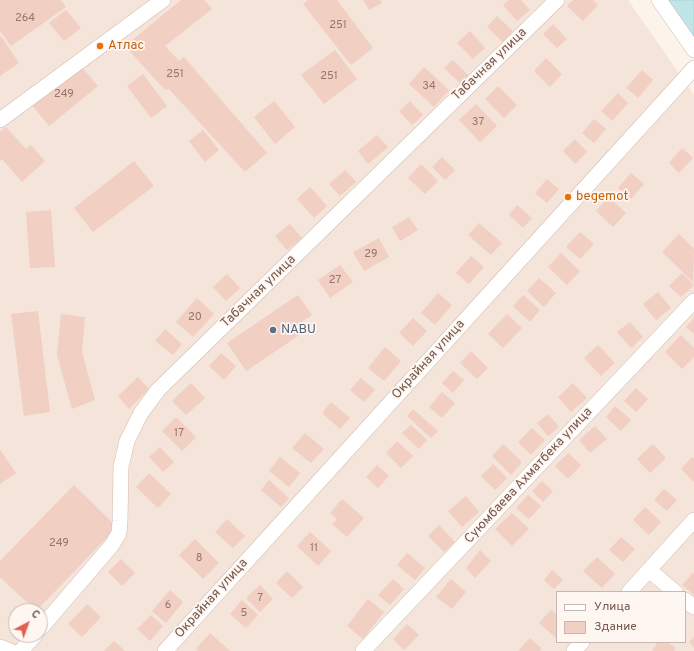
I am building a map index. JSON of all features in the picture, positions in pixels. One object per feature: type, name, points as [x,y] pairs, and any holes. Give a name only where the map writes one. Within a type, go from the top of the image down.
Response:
[{"type":"street","points":[[0,120],[163,0]]},
{"type":"street","name":"Табачная улица","points":[[48,620],[112,545],[119,533],[121,467],[127,441],[141,413],[158,390],[557,0]]},
{"type":"street","points":[[659,0],[694,50]]},
{"type":"street","name":"Окрайная улица","points":[[165,651],[694,68]]},
{"type":"street","name":"Суюмбаева Ахматбека улица","points":[[363,651],[694,301]]},
{"type":"street","points":[[630,591],[694,520]]},
{"type":"street","points":[[649,570],[674,591]]},
{"type":"street","points":[[686,601],[694,607]]},
{"type":"street","points":[[21,651],[28,643]]},
{"type":"street","points":[[574,651],[581,643]]},
{"type":"street","points":[[0,647],[10,651]]},
{"type":"shaded area","points":[[0,0],[628,0],[694,95],[694,651],[0,651]]},
{"type":"water","points":[[668,0],[694,0],[694,38]]},
{"type":"building","points":[[0,0],[61,0],[66,7],[11,46],[0,31]]},
{"type":"building","points":[[181,0],[204,0],[212,9],[165,46],[179,61],[184,57],[267,153],[245,172],[169,89],[165,90],[125,46]]},
{"type":"building","points":[[308,0],[337,0],[373,48],[351,65],[303,4]]},
{"type":"building","points":[[363,0],[380,0],[382,3],[369,10]]},
{"type":"building","points":[[509,0],[521,0],[530,10],[517,21],[503,5]]},
{"type":"building","points":[[573,0],[593,0],[598,5],[583,21],[567,6]]},
{"type":"building","points":[[66,10],[81,28],[64,41],[49,23]]},
{"type":"building","points":[[497,16],[513,31],[503,42],[487,27]]},
{"type":"building","points":[[553,24],[567,39],[557,48],[543,34]]},
{"type":"building","points":[[470,31],[485,48],[473,59],[457,43]]},
{"type":"building","points":[[0,35],[19,63],[0,76]]},
{"type":"building","points":[[335,50],[357,79],[324,104],[301,75]]},
{"type":"building","points":[[546,58],[562,74],[550,87],[534,71]]},
{"type":"building","points":[[453,60],[469,76],[461,84],[444,68]]},
{"type":"building","points":[[79,64],[98,86],[49,126],[31,104]]},
{"type":"building","points":[[424,67],[449,90],[434,107],[409,84]]},
{"type":"building","points":[[642,70],[653,80],[638,98],[626,88]]},
{"type":"building","points":[[143,74],[167,106],[151,118],[127,86]]},
{"type":"building","points":[[498,86],[517,105],[504,118],[485,99]]},
{"type":"building","points":[[618,93],[628,103],[612,121],[601,111]]},
{"type":"building","points":[[274,101],[295,127],[275,144],[254,117]]},
{"type":"building","points":[[410,101],[423,115],[412,125],[399,111]]},
{"type":"building","points":[[476,104],[497,126],[480,142],[459,120]]},
{"type":"building","points":[[594,119],[606,129],[594,143],[582,133]]},
{"type":"building","points":[[6,127],[26,149],[31,145],[45,161],[22,182],[2,159],[0,161],[0,132]]},
{"type":"building","points":[[203,130],[219,150],[205,162],[189,141]]},
{"type":"building","points":[[377,135],[388,147],[368,164],[358,151]]},
{"type":"building","points":[[575,139],[587,152],[575,164],[563,151]]},
{"type":"building","points":[[682,148],[693,158],[679,173],[669,163]]},
{"type":"building","points":[[442,157],[455,170],[445,180],[432,167]]},
{"type":"building","points":[[134,161],[154,186],[93,232],[74,208]]},
{"type":"building","points":[[421,164],[438,181],[425,194],[408,178]]},
{"type":"building","points":[[345,170],[356,182],[340,196],[329,184]]},
{"type":"building","points":[[631,173],[644,184],[631,199],[618,188]]},
{"type":"building","points":[[547,179],[559,189],[547,203],[535,193]]},
{"type":"building","points":[[310,187],[327,206],[314,218],[297,199]]},
{"type":"building","points":[[609,197],[626,213],[613,227],[596,211]]},
{"type":"building","points":[[517,205],[532,218],[523,228],[509,215]]},
{"type":"building","points":[[51,210],[55,267],[30,268],[26,212]]},
{"type":"building","points":[[409,217],[418,230],[400,241],[392,227]]},
{"type":"building","points":[[479,223],[502,243],[491,255],[468,235]]},
{"type":"building","points":[[290,224],[302,238],[287,250],[275,236]]},
{"type":"building","points":[[580,232],[594,244],[580,259],[566,247]]},
{"type":"building","points":[[679,234],[694,249],[693,282],[662,252]]},
{"type":"building","points":[[379,238],[389,257],[364,271],[353,252]]},
{"type":"building","points":[[561,253],[580,271],[567,285],[548,267]]},
{"type":"building","points":[[471,256],[484,267],[469,284],[456,273]]},
{"type":"building","points":[[340,265],[353,282],[330,298],[318,280]]},
{"type":"building","points":[[682,273],[694,285],[681,297],[669,286]]},
{"type":"building","points":[[227,274],[240,288],[226,301],[213,287]]},
{"type":"building","points":[[539,278],[556,293],[544,307],[527,291]]},
{"type":"building","points":[[658,292],[671,308],[656,320],[643,304]]},
{"type":"building","points":[[438,293],[452,305],[435,325],[421,313]]},
{"type":"building","name":"NABU","points":[[298,295],[312,315],[296,326],[301,334],[246,371],[227,343]]},
{"type":"building","points":[[523,295],[540,310],[530,322],[513,306]]},
{"type":"building","points":[[197,298],[214,314],[193,337],[176,322]]},
{"type":"building","points":[[38,311],[50,412],[24,416],[11,314]]},
{"type":"building","points":[[61,314],[85,317],[82,352],[95,400],[72,409],[57,355]]},
{"type":"building","points":[[507,314],[522,328],[503,348],[488,334]]},
{"type":"building","points":[[413,318],[427,331],[413,346],[399,333]]},
{"type":"building","points":[[694,318],[694,334],[686,327]]},
{"type":"building","points":[[630,322],[643,337],[631,348],[617,332]]},
{"type":"building","points":[[165,329],[182,344],[173,355],[155,341]]},
{"type":"building","points":[[681,335],[694,348],[694,357],[682,369],[665,352]]},
{"type":"building","points":[[598,345],[615,363],[601,376],[584,358]]},
{"type":"building","points":[[385,347],[401,361],[384,381],[368,368]]},
{"type":"building","points":[[471,351],[488,368],[477,379],[460,363]]},
{"type":"building","points":[[221,353],[236,366],[224,380],[209,366]]},
{"type":"building","points":[[453,371],[464,380],[453,393],[442,383]]},
{"type":"building","points":[[138,377],[149,389],[129,409],[118,396]]},
{"type":"building","points":[[361,378],[375,390],[364,402],[350,390]]},
{"type":"building","points":[[191,383],[205,398],[186,415],[172,401]]},
{"type":"building","points":[[573,383],[587,398],[571,412],[558,397]]},
{"type":"building","points":[[636,388],[648,399],[636,412],[624,401]]},
{"type":"building","points":[[442,392],[455,403],[442,418],[429,407]]},
{"type":"building","points":[[331,402],[350,418],[340,429],[322,413]]},
{"type":"building","points":[[615,406],[631,420],[621,431],[606,417]]},
{"type":"building","points":[[413,409],[438,431],[431,438],[407,416]]},
{"type":"building","points":[[548,414],[559,427],[548,436],[537,423]]},
{"type":"building","points":[[176,417],[196,437],[182,451],[162,431]]},
{"type":"building","points":[[411,425],[427,440],[419,449],[402,433]]},
{"type":"building","points":[[595,426],[607,439],[590,453],[579,440]]},
{"type":"building","points":[[532,428],[545,440],[531,455],[518,442]]},
{"type":"building","points":[[305,433],[324,449],[311,463],[292,448]]},
{"type":"building","points":[[397,441],[413,456],[401,468],[386,453]]},
{"type":"building","points":[[503,444],[522,462],[511,475],[492,456]]},
{"type":"building","points":[[653,444],[666,458],[650,473],[637,459]]},
{"type":"building","points":[[160,447],[174,462],[163,472],[149,457]]},
{"type":"building","points":[[0,450],[16,473],[0,484]]},
{"type":"building","points":[[568,453],[581,465],[568,479],[555,466]]},
{"type":"building","points":[[280,457],[300,473],[289,487],[269,471]]},
{"type":"building","points":[[692,457],[694,459],[694,482],[681,469]]},
{"type":"building","points":[[493,464],[507,478],[495,490],[481,476]]},
{"type":"building","points":[[377,465],[389,476],[378,488],[366,477]]},
{"type":"building","points":[[149,473],[171,494],[158,508],[136,487]]},
{"type":"building","points":[[269,480],[289,498],[281,507],[261,490]]},
{"type":"building","points":[[542,481],[553,491],[543,502],[532,491]]},
{"type":"building","points":[[74,485],[117,527],[44,603],[28,603],[0,577],[0,561]]},
{"type":"building","points":[[664,489],[677,500],[667,511],[654,500]]},
{"type":"building","points":[[528,495],[541,506],[529,519],[516,508]]},
{"type":"building","points":[[466,496],[479,512],[462,527],[448,511]]},
{"type":"building","points":[[342,499],[364,518],[347,537],[332,524],[337,519],[330,513]]},
{"type":"building","points":[[645,507],[661,522],[649,535],[633,520]]},
{"type":"building","points":[[512,513],[529,529],[512,546],[495,529]]},
{"type":"building","points":[[227,519],[245,536],[233,548],[215,532]]},
{"type":"building","points":[[439,525],[455,542],[444,552],[428,536]]},
{"type":"building","points":[[310,532],[331,551],[318,566],[297,546]]},
{"type":"building","points":[[621,537],[635,549],[623,562],[609,550]]},
{"type":"building","points":[[195,539],[219,563],[203,579],[179,555]]},
{"type":"building","points":[[480,550],[491,561],[475,578],[466,568]]},
{"type":"building","points":[[407,553],[425,568],[415,580],[397,565]]},
{"type":"building","points":[[597,557],[615,574],[602,588],[583,571]]},
{"type":"building","points":[[121,559],[135,573],[122,586],[108,572]]},
{"type":"building","points":[[552,570],[563,580],[554,589],[544,580]]},
{"type":"building","points":[[287,571],[303,587],[292,598],[276,583]]},
{"type":"building","points":[[693,573],[694,574],[694,595],[682,585]]},
{"type":"building","points":[[393,579],[404,589],[390,605],[378,595]]},
{"type":"building","points":[[451,579],[466,592],[452,609],[436,597]]},
{"type":"building","points":[[260,585],[273,599],[260,612],[246,598]]},
{"type":"building","points":[[170,590],[183,602],[166,623],[152,611]]},
{"type":"building","points":[[368,599],[384,612],[363,639],[347,626]]},
{"type":"building","points":[[242,600],[258,615],[246,628],[230,614]]},
{"type":"building","points":[[87,604],[101,617],[82,637],[68,624]]},
{"type":"building","points":[[551,610],[556,614],[556,638],[539,623]]},
{"type":"building","points":[[151,615],[163,626],[150,641],[137,629]]},
{"type":"building","points":[[407,624],[419,635],[404,650],[393,639]]},
{"type":"building","points":[[210,633],[230,651],[198,651],[196,649]]},
{"type":"building","points":[[694,637],[694,647],[689,642]]},
{"type":"building","points":[[530,638],[542,649],[540,651],[518,651]]},
{"type":"building","points":[[114,641],[125,651],[104,651]]},
{"type":"building","points":[[657,643],[668,643],[676,648],[674,651],[652,651]]},
{"type":"place","name":"Атлас","points":[[100,46]]},
{"type":"place","name":"begemot","points":[[568,197]]},
{"type":"place","name":"NABU","points":[[273,330]]}]
